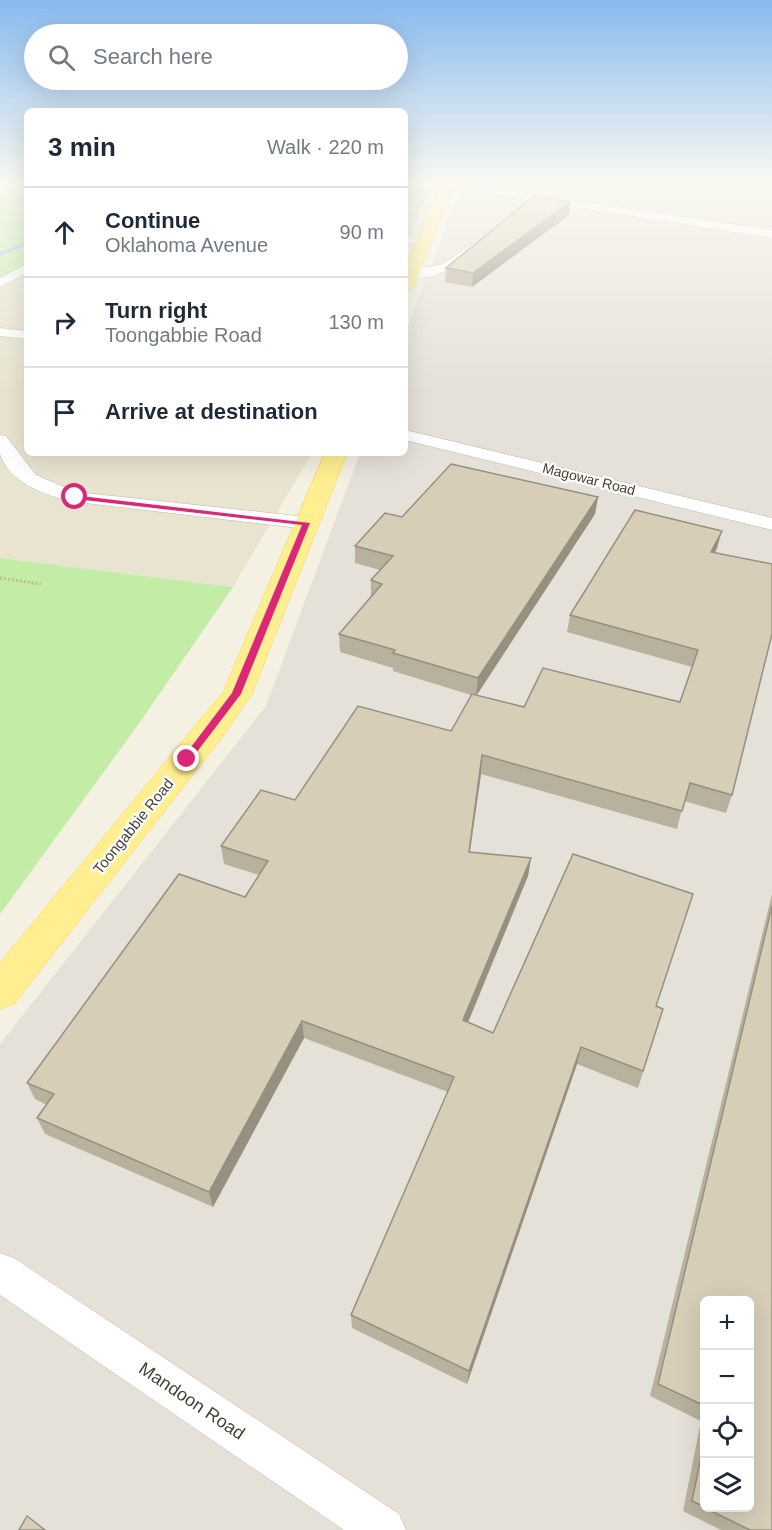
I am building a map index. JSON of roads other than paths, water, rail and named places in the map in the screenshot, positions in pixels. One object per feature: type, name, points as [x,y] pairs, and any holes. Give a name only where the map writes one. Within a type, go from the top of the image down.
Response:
[{"type":"main road","points":[[408,280],[420,250]]},
{"type":"main road","name":"Toongabbie Road","points":[[0,992],[237,694],[335,456]]},
{"type":"street","points":[[408,280],[435,273],[450,266],[470,250]]},
{"type":"street","points":[[0,283],[24,270]]},
{"type":"street","points":[[0,332],[24,335]]},
{"type":"street","name":"Magowar Road","points":[[408,436],[772,524]]},
{"type":"street","points":[[4,446],[24,448]]},
{"type":"street","points":[[4,446],[19,471],[30,481],[49,490],[75,497],[307,523]]},
{"type":"street","name":"Mandoon Road","points":[[0,1272],[383,1530]]},
{"type":"waterway","points":[[0,254],[9,250]]}]
